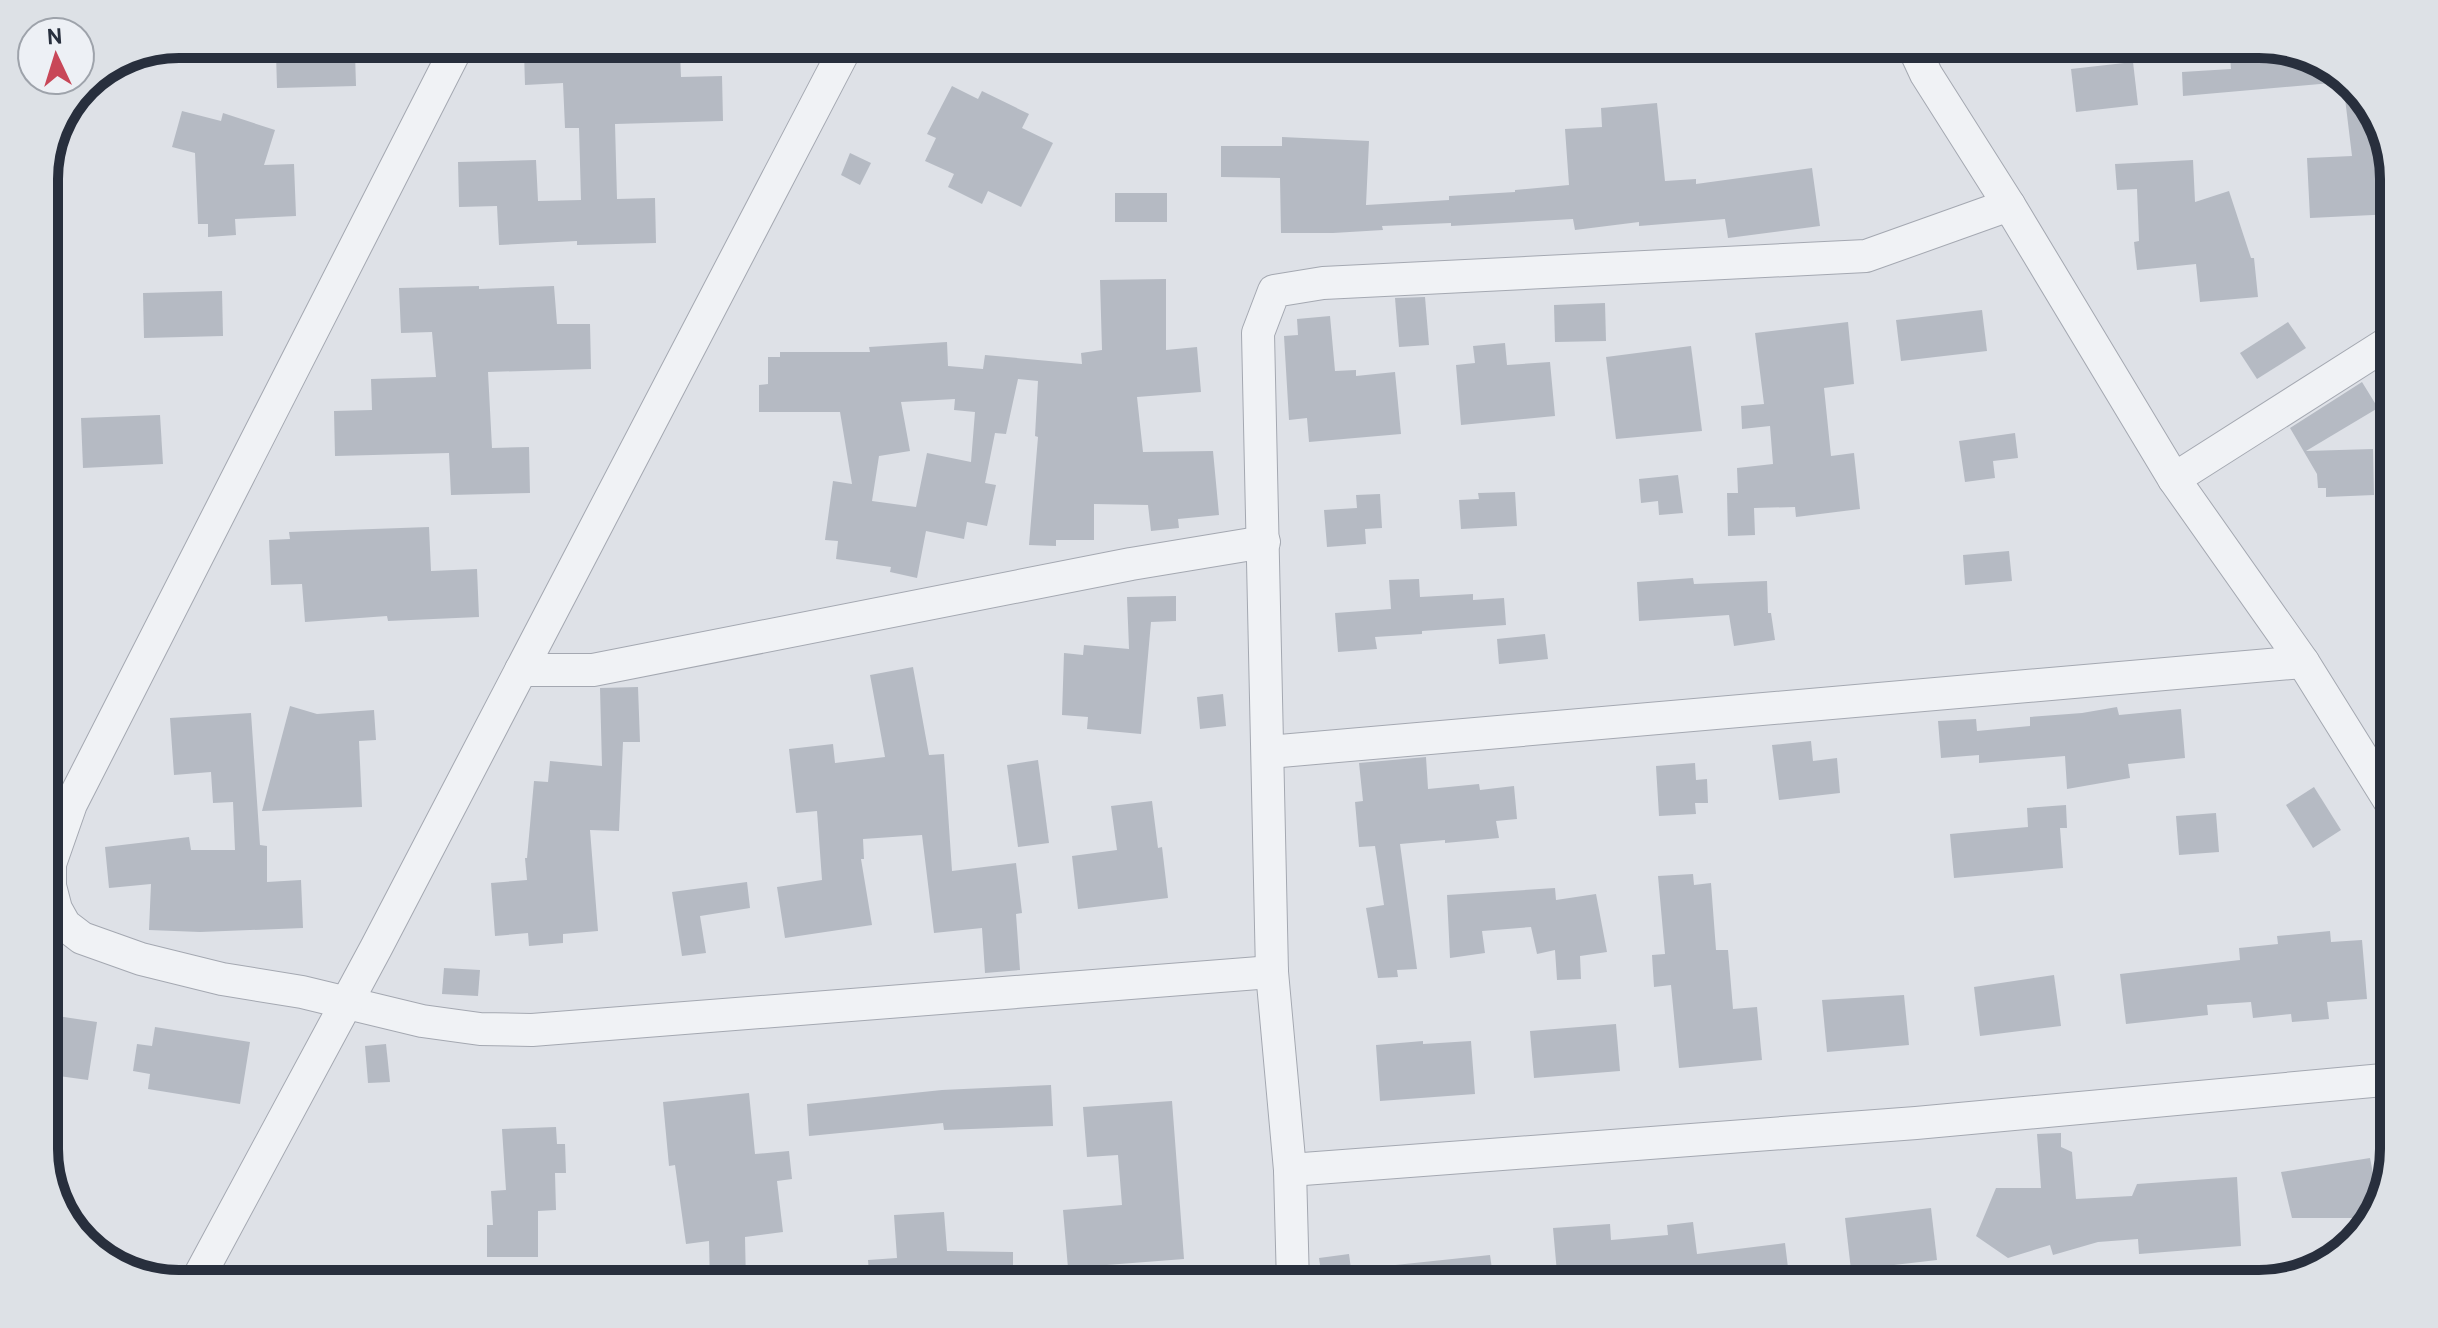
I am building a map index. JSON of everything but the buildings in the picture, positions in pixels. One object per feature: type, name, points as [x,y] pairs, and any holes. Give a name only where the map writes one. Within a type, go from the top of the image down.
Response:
[{"type":"street","points":[[58,841],[71,804],[451,58]]},
{"type":"street","points":[[203,1270],[347,1003],[840,58]]},
{"type":"street","points":[[1919,58],[2174,479],[2303,662],[2380,786]]},
{"type":"street","points":[[1293,1270],[1290,1170],[1272,972],[1258,333],[1274,291],[1323,283],[1866,256],[2009,205]]},
{"type":"street","points":[[2174,479],[2380,348]]},
{"type":"street","points":[[521,670],[593,670],[1131,564],[1264,542]]},
{"type":"street","points":[[1269,752],[2303,662]]},
{"type":"street","points":[[58,913],[65,925],[82,938],[154,963],[222,979],[302,992],[422,1021],[480,1029],[532,1030],[1272,972]]},
{"type":"street","points":[[1290,1170],[1916,1123],[2380,1080]]}]
